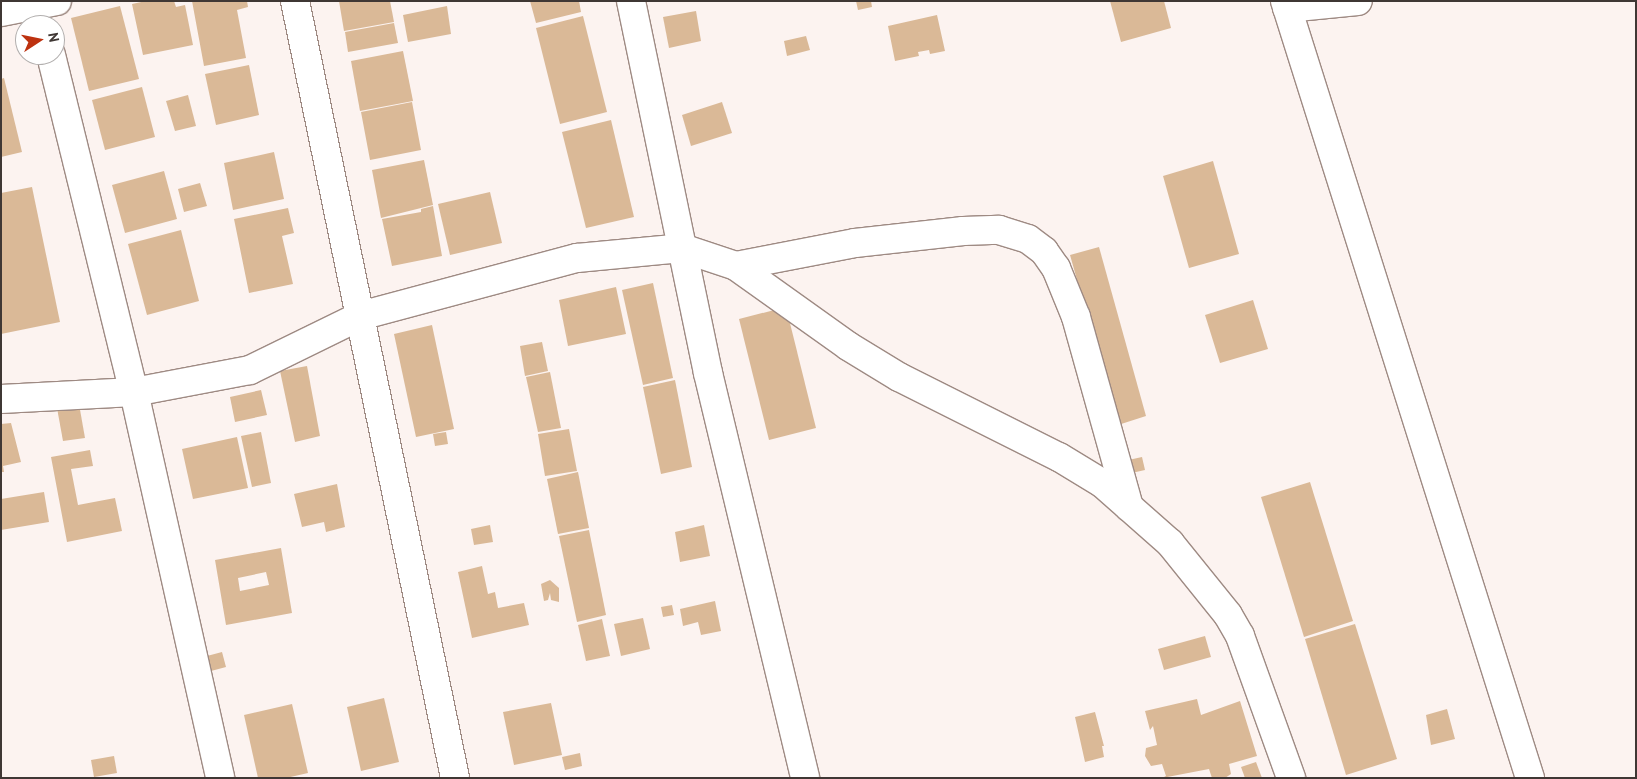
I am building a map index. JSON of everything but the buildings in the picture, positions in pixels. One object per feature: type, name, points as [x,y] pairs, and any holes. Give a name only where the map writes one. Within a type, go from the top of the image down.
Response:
[{"type":"street","points":[[295,1],[455,778]]},
{"type":"street","points":[[631,1],[708,374],[805,778]]},
{"type":"street","points":[[1358,1],[1286,5],[1530,778]]},
{"type":"street","points":[[1,12],[44,8]]},
{"type":"street","points":[[53,65],[134,392],[220,778]]},
{"type":"street","points":[[736,266],[855,243],[963,231],[999,230],[1028,239],[1044,250],[1063,284],[1088,357],[1129,507]]},
{"type":"street","points":[[1,399],[134,392],[250,370],[360,316],[577,258],[682,248],[736,266],[848,346],[954,406],[1059,457],[1102,484],[1129,507],[1170,544],[1228,615],[1251,662],[1291,778]]}]
